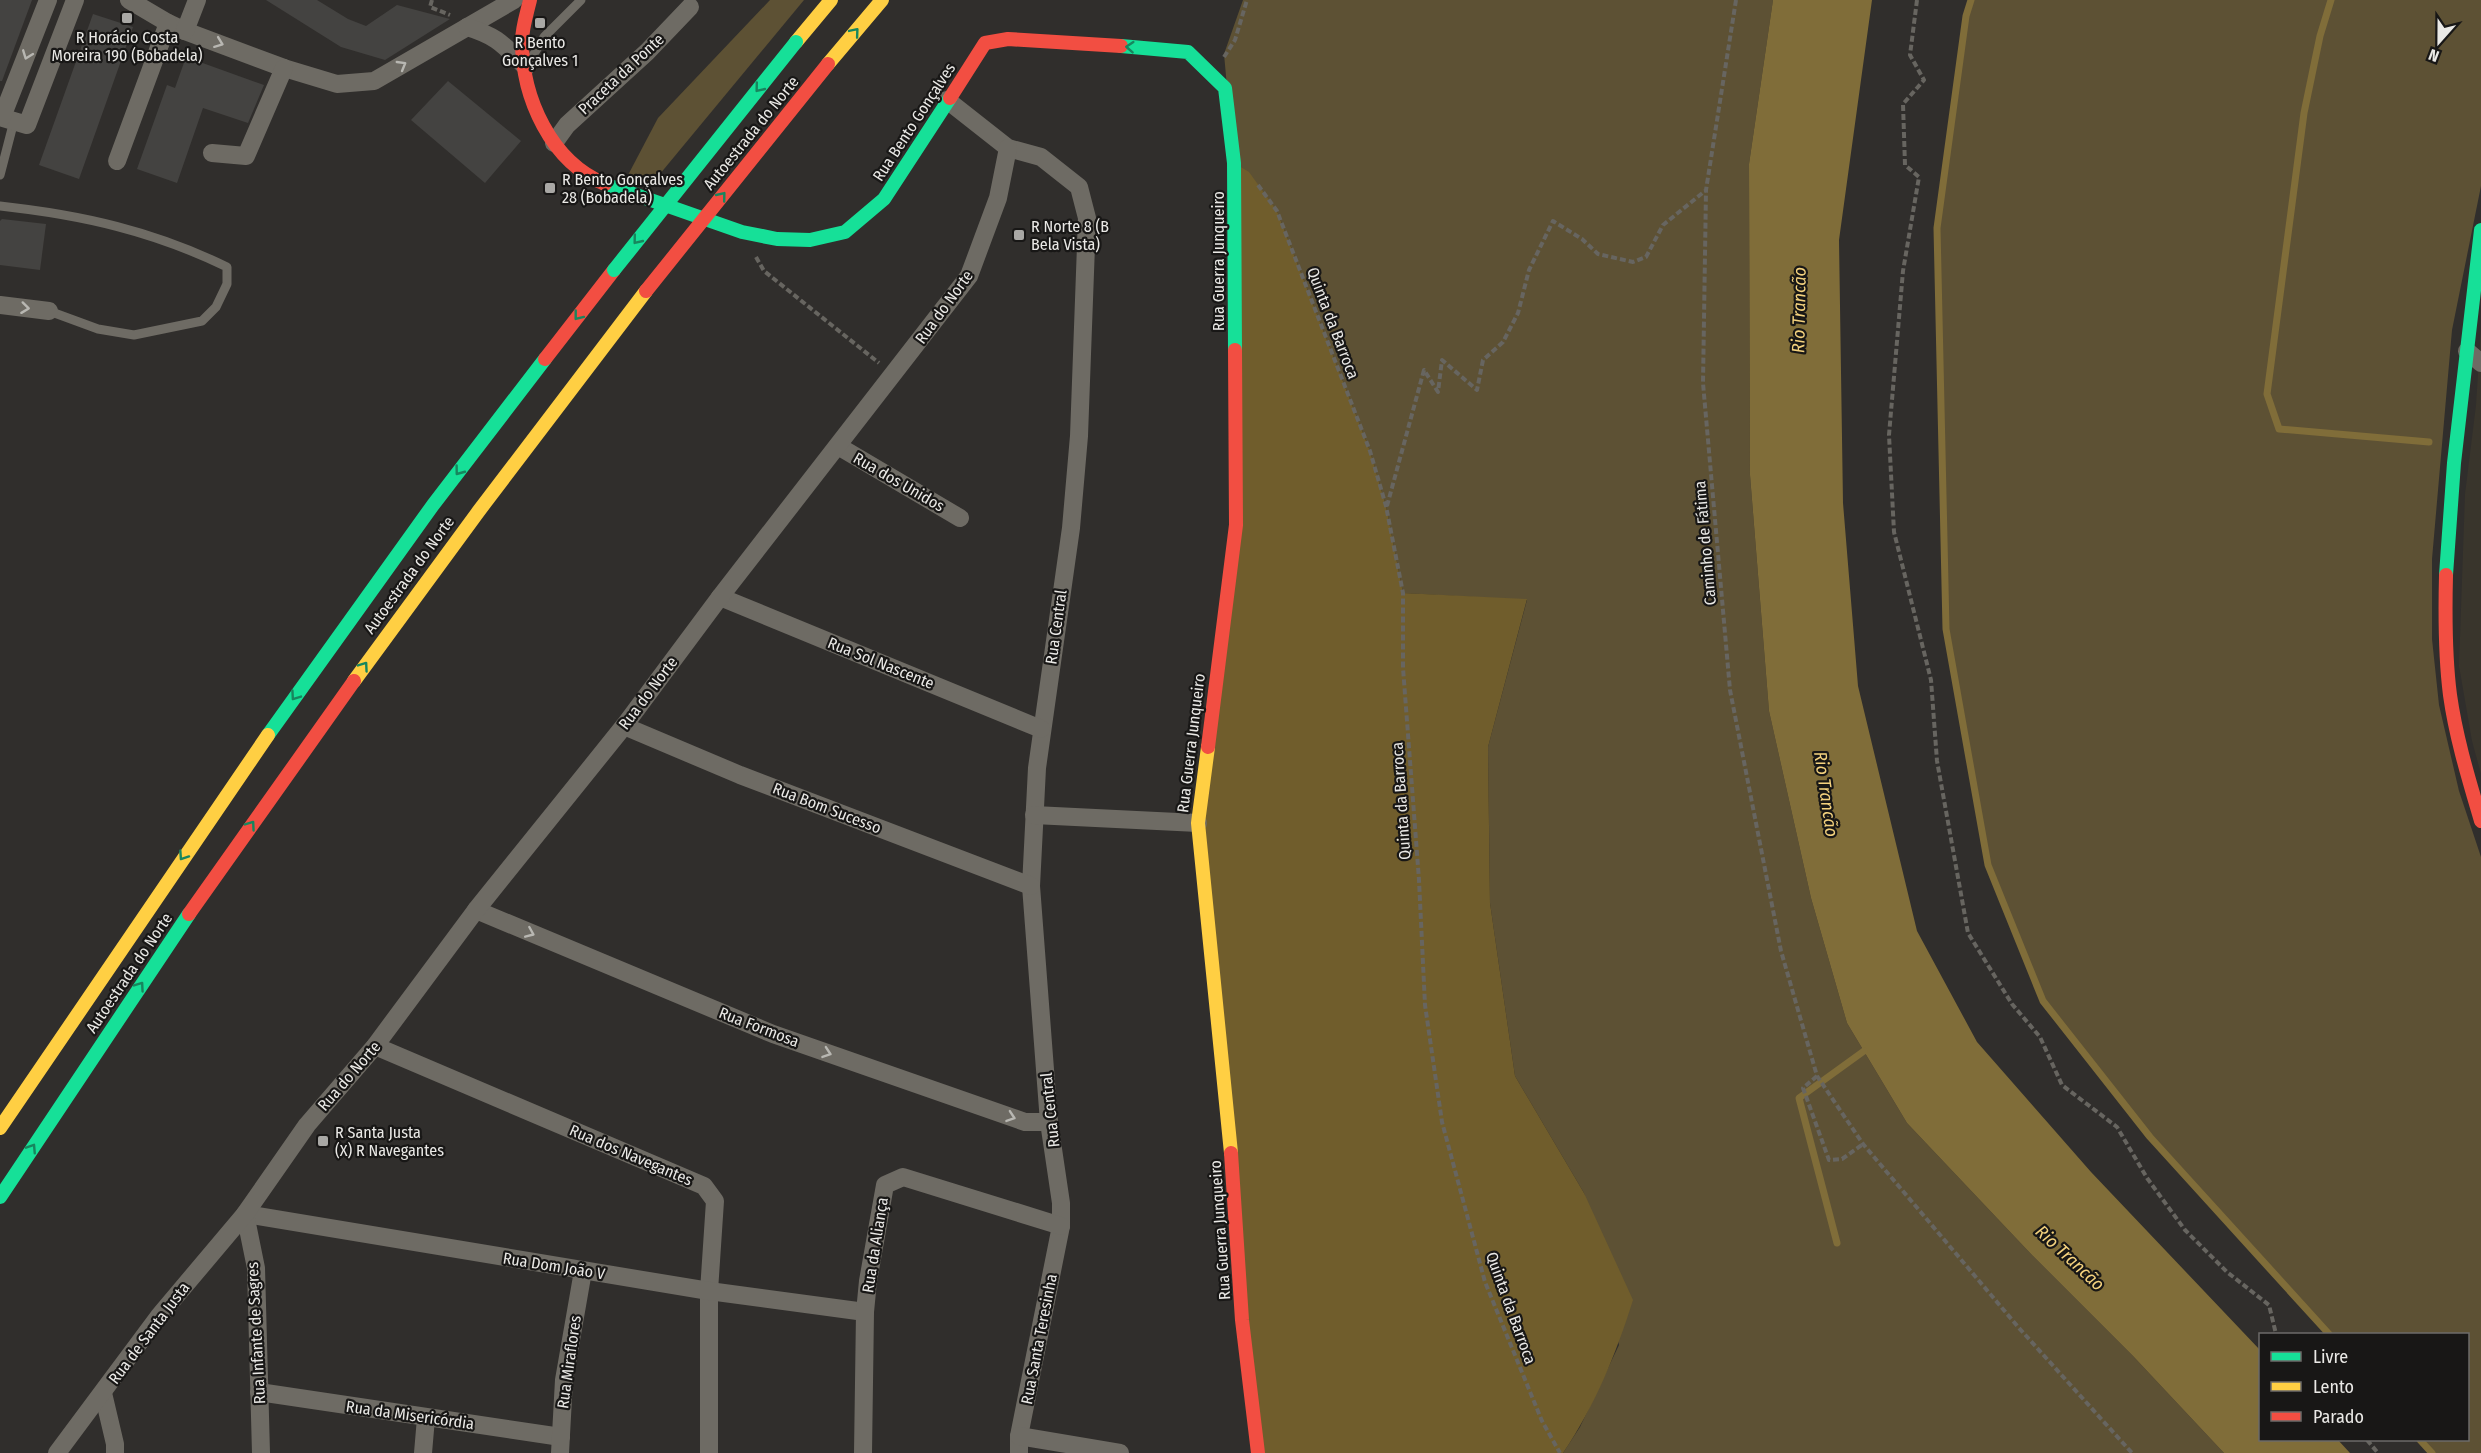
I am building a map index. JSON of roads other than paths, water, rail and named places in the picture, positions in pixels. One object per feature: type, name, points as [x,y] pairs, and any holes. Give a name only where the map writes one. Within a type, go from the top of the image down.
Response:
[{"type":"main road","name":"Rua Bento Gonçalves","points":[[530,0],[522,40],[528,85],[538,118],[570,161],[600,182],[629,194],[742,232],[777,239],[810,240],[845,232],[884,199],[985,43],[1008,39],[1188,52]]},
{"type":"main road","name":"Autoestrada do Norte","points":[[0,1128],[193,842],[344,627],[442,494],[614,270],[831,0]]},
{"type":"main road","name":"Autoestrada do Norte","points":[[0,1197],[122,1012],[376,648],[467,524],[646,291],[882,0]]},
{"type":"main road","name":"Rua Guerra Junqueiro","points":[[1188,52],[1225,88],[1234,163],[1236,525],[1197,823],[1231,1150],[1242,1320],[1258,1453]]},
{"type":"main road","points":[[2481,230],[2471,296],[2449,520],[2444,604],[2448,677],[2460,750],[2481,821]]},
{"type":"street","points":[[11,120],[48,0]]},
{"type":"street","points":[[11,120],[75,0]]},
{"type":"street","points":[[129,0],[185,31],[284,68],[337,84],[374,81],[514,0]]},
{"type":"street","points":[[185,31],[197,0]]},
{"type":"street","name":"Praceta da Ponte","points":[[554,142],[567,125],[647,52],[690,7]]},
{"type":"street","points":[[117,161],[168,23]]},
{"type":"street","points":[[467,27],[488,33],[501,41],[526,68]]},
{"type":"street","points":[[212,153],[246,156],[284,68]]},
{"type":"street","name":"Rua Central","points":[[947,100],[1008,148],[1041,157],[1079,187],[1087,218],[1078,436],[1071,528],[1041,729],[1031,886],[1049,1122],[1061,1203],[1061,1226]]},
{"type":"street","name":"Rua do Norte","points":[[245,1214],[307,1125],[375,1047],[476,910],[624,726],[720,597],[969,276],[998,198],[1008,148]]},
{"type":"street","points":[[0,305],[49,311]]},
{"type":"street","points":[[2467,351],[2481,363]]},
{"type":"street","name":"Rua dos Unidos","points":[[838,446],[960,518]]},
{"type":"street","name":"Rua Sol Nascente","points":[[720,597],[1041,729]]},
{"type":"street","name":"Rua Bom Sucesso","points":[[624,726],[740,775],[1031,886]]},
{"type":"street","points":[[1034,815],[1197,823]]},
{"type":"street","name":"Rua Formosa","points":[[476,910],[773,1034],[1025,1122],[1049,1122]]},
{"type":"street","name":"Rua dos Navegantes","points":[[375,1047],[704,1186],[715,1201],[709,1291],[709,1453]]},
{"type":"street","name":"Rua da Aliança","points":[[863,1453],[865,1312],[868,1281],[885,1185],[903,1177],[1061,1226]]},
{"type":"street","name":"Rua Dom João V","points":[[245,1214],[709,1291],[865,1312]]},
{"type":"street","name":"Rua Infante de Sagres","points":[[245,1214],[256,1268],[261,1453]]},
{"type":"street","name":"Rua de Santa Justa","points":[[57,1453],[159,1316],[245,1214]]},
{"type":"street","name":"Rua Santa Teresinha","points":[[1019,1445],[1061,1226]]},
{"type":"street","name":"Rua Miraflores","points":[[560,1445],[564,1380],[583,1271]]},
{"type":"street","name":"Rua da Misericórdia","points":[[260,1392],[426,1418],[560,1445]]},
{"type":"street","points":[[103,1393],[115,1453]]},
{"type":"street","points":[[423,1453],[426,1418]]},
{"type":"street","points":[[1019,1445],[1120,1453]]},
{"type":"lane","points":[[526,68],[544,37],[581,0]]},
{"type":"lane","points":[[0,175],[11,120]]},
{"type":"lane","points":[[0,206],[117,225],[192,250],[227,267],[226,284],[216,307],[202,321],[134,335],[98,329],[49,311]]},
{"type":"water","name":"Rio Trancão","points":[[1773,0],[1872,0],[1839,240],[1843,503],[1858,686],[1917,931],[1977,1042],[2091,1172],[2259,1349],[2259,1441],[2339,1441],[2350,1453],[2224,1453],[1907,1123],[1847,1023],[1811,898],[1769,711],[1750,475],[1749,164]]},
{"type":"waterway","points":[[1971,0],[1966,16],[1937,228],[1946,629],[1988,865],[2043,1001],[2150,1137],[2328,1333]]},
{"type":"waterway","points":[[2331,0],[2320,36],[2304,113],[2267,394],[2279,429],[2429,442]]},
{"type":"waterway","points":[[1837,1243],[1799,1098],[1864,1051]]},
{"type":"waterway","points":[[2421,1441],[2432,1453]]},
{"type":"place","name":"R Horácio Costa Moreira 190 (Bobadela)","points":[[127,18]]},
{"type":"place","name":"R Bento Gonçalves 1","points":[[540,23]]},
{"type":"place","name":"R Bento Gonçalves 28 (Bobadela)","points":[[550,188]]},
{"type":"place","name":"R Norte 8 (B Bela Vista)","points":[[1019,235]]},
{"type":"place","name":"R Santa Justa (X) R Navegantes","points":[[323,1141]]}]
